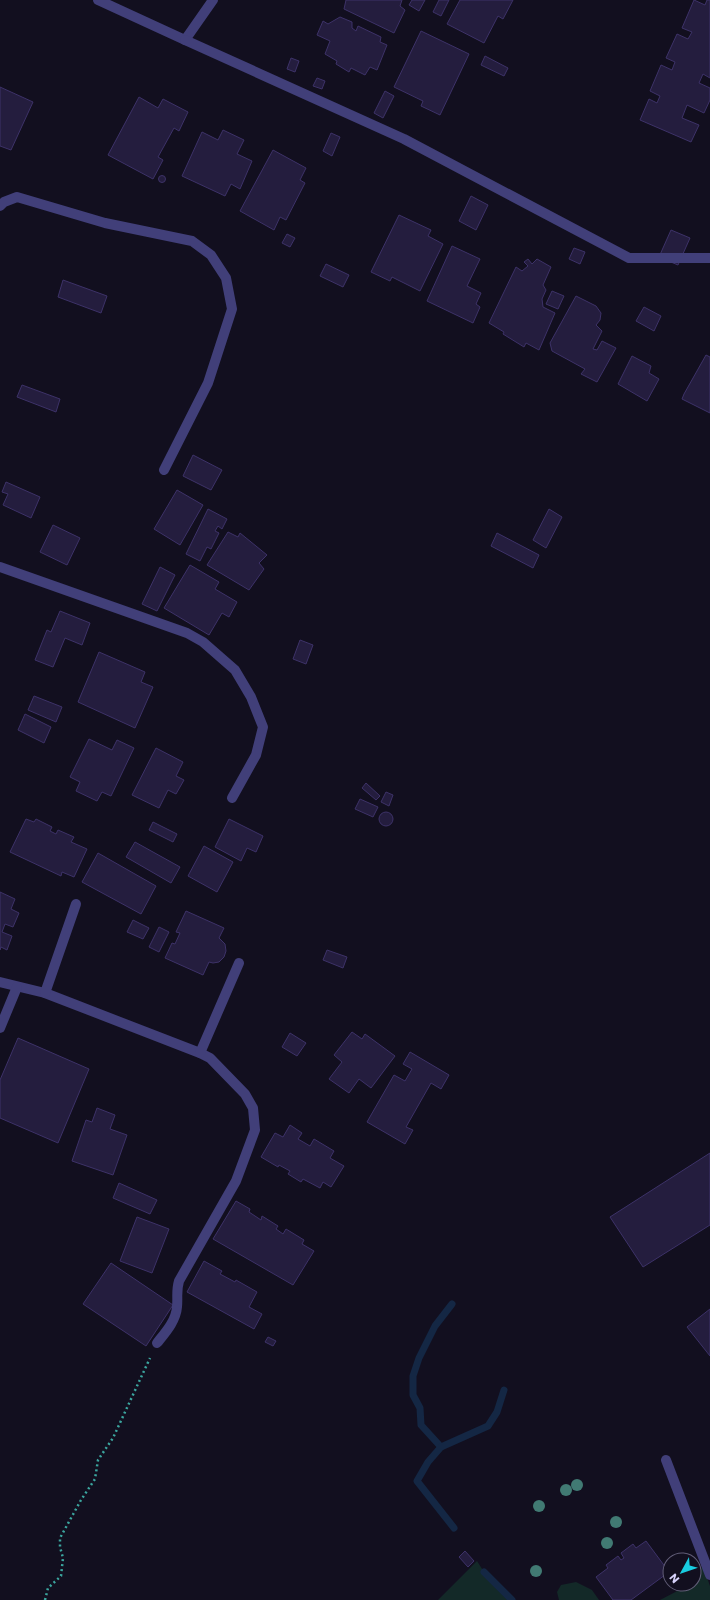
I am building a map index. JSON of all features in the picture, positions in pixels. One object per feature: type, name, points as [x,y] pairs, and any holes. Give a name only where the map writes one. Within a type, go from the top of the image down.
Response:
[{"type":"street","points":[[98,0],[404,139],[629,258],[710,258]]},
{"type":"street","points":[[185,40],[213,0]]},
{"type":"street","points":[[0,206],[4,202],[17,197],[105,222],[192,241],[211,255],[226,278],[232,309],[218,353],[208,382],[164,470]]},
{"type":"street","points":[[0,567],[187,633],[203,642],[235,670],[251,697],[263,727],[256,755],[232,798]]},
{"type":"street","points":[[45,993],[76,904]]},
{"type":"street","points":[[200,1054],[239,963]]},
{"type":"street","points":[[0,982],[45,993],[210,1058],[245,1094],[253,1108],[255,1130],[236,1181],[179,1281],[176,1291],[176,1314],[157,1343]]},
{"type":"street","points":[[0,1028],[17,986]]},
{"type":"street","points":[[666,1460],[710,1575]]},
{"type":"path","points":[[45,1600],[48,1588],[60,1576],[63,1558],[60,1547],[60,1538],[81,1500],[95,1479],[98,1460],[113,1438],[157,1343]]},
{"type":"green space","points":[[477,1561],[484,1572],[512,1600],[438,1600]]},
{"type":"green space","points":[[703,1566],[710,1586],[710,1600],[660,1600],[675,1592],[702,1592]]},
{"type":"green space","points":[[576,1582],[592,1590],[599,1600],[559,1600],[557,1592],[561,1585]]},
{"type":"building","points":[[346,0],[402,0],[400,6],[405,10],[394,33],[344,9]]},
{"type":"building","points":[[412,0],[425,0],[419,11],[409,5]]},
{"type":"building","points":[[439,0],[449,0],[441,16],[433,12]]},
{"type":"building","points":[[460,0],[513,0],[503,19],[498,16],[484,43],[447,24]]},
{"type":"building","points":[[694,0],[705,5],[707,0],[710,0],[710,78],[703,74],[699,83],[710,88],[710,100],[704,113],[687,105],[682,118],[699,125],[691,142],[640,120],[649,99],[657,103],[660,96],[650,91],[661,65],[672,70],[675,62],[666,58],[677,34],[688,39],[692,32],[682,28]]},
{"type":"building","points":[[340,17],[352,22],[352,28],[356,31],[358,26],[381,37],[380,42],[387,45],[377,70],[370,67],[365,75],[351,68],[349,72],[336,64],[337,61],[325,54],[330,41],[317,35],[323,21],[328,24]]},
{"type":"building","points":[[421,31],[469,54],[440,115],[421,106],[423,101],[394,87]]},
{"type":"building","points":[[485,56],[508,68],[504,76],[481,65]]},
{"type":"building","points":[[291,58],[299,61],[295,72],[287,69]]},
{"type":"building","points":[[317,78],[325,81],[322,89],[313,86]]},
{"type":"building","points":[[0,87],[33,102],[11,150],[0,146]]},
{"type":"building","points":[[385,91],[394,96],[383,118],[374,113]]},
{"type":"building","points":[[139,97],[158,108],[163,99],[188,112],[179,131],[174,128],[158,157],[163,160],[153,179],[108,155]]},
{"type":"building","points":[[223,130],[244,140],[237,154],[252,161],[240,189],[231,184],[225,196],[182,176],[202,132],[218,140]]},
{"type":"building","points":[[331,133],[340,137],[332,156],[323,151]]},
{"type":"building","points":[[273,150],[306,168],[300,180],[305,183],[286,220],[280,217],[274,230],[240,211]]},
{"type":"building","points":[[162,175],[165,176],[165,182],[162,183],[159,182],[158,179],[159,176]]},
{"type":"building","points":[[471,196],[488,205],[476,230],[459,221]]},
{"type":"building","points":[[399,215],[431,230],[428,236],[443,244],[420,291],[392,277],[390,281],[371,272]]},
{"type":"building","points":[[671,230],[690,238],[678,265],[659,257]]},
{"type":"building","points":[[287,234],[295,238],[290,247],[282,243]]},
{"type":"building","points":[[452,246],[480,259],[467,286],[481,293],[476,304],[480,307],[473,323],[427,301]]},
{"type":"building","points":[[574,248],[585,252],[580,264],[569,259]]},
{"type":"building","points":[[528,259],[532,264],[537,259],[551,267],[543,285],[546,290],[542,299],[543,307],[555,313],[539,350],[526,343],[524,347],[489,323],[516,267],[522,271],[528,266],[524,262]]},
{"type":"building","points":[[326,264],[349,275],[343,287],[320,276]]},
{"type":"building","points":[[63,280],[107,296],[101,313],[58,297]]},
{"type":"building","points":[[552,291],[564,296],[558,309],[546,304]]},
{"type":"building","points":[[576,296],[596,306],[601,313],[600,320],[596,325],[602,331],[593,349],[597,350],[602,341],[616,348],[597,382],[581,374],[585,369],[552,351],[550,343]]},
{"type":"building","points":[[644,307],[661,316],[654,331],[636,321]]},
{"type":"building","points":[[706,355],[710,357],[710,413],[682,399]]},
{"type":"building","points":[[632,356],[651,366],[649,373],[659,379],[647,401],[618,384]]},
{"type":"building","points":[[22,385],[60,399],[56,412],[17,397]]},
{"type":"building","points":[[193,455],[222,470],[211,490],[183,476]]},
{"type":"building","points":[[6,482],[40,497],[31,518],[3,505],[8,494],[2,492]]},
{"type":"building","points":[[177,490],[203,505],[180,545],[154,529]]},
{"type":"building","points":[[208,509],[227,519],[222,529],[218,526],[215,531],[219,533],[211,549],[207,547],[200,561],[186,554]]},
{"type":"building","points":[[549,509],[562,517],[546,548],[533,540]]},
{"type":"building","points":[[53,525],[80,538],[67,565],[40,552]]},
{"type":"building","points":[[228,532],[238,537],[240,533],[267,555],[259,563],[264,569],[249,590],[207,565]]},
{"type":"building","points":[[497,533],[539,555],[533,568],[491,546]]},
{"type":"building","points":[[190,565],[219,582],[215,589],[237,602],[229,617],[222,613],[209,635],[164,608]]},
{"type":"building","points":[[160,567],[175,575],[157,611],[142,604]]},
{"type":"building","points":[[60,611],[90,623],[82,645],[65,638],[53,667],[35,660],[47,630],[51,632]]},
{"type":"building","points":[[300,640],[313,645],[306,664],[293,659]]},
{"type":"building","points":[[99,652],[145,672],[141,682],[153,687],[135,728],[78,702]]},
{"type":"building","points":[[34,696],[62,707],[56,722],[28,710]]},
{"type":"building","points":[[25,714],[51,727],[44,743],[18,730]]},
{"type":"building","points":[[89,739],[112,750],[117,740],[134,748],[111,796],[102,792],[97,801],[76,791],[80,782],[70,777]]},
{"type":"building","points":[[156,748],[183,762],[176,776],[184,780],[176,794],[168,790],[159,808],[132,795]]},
{"type":"building","points":[[366,783],[380,796],[376,800],[362,788]]},
{"type":"building","points":[[386,792],[393,795],[389,806],[381,802]]},
{"type":"building","points":[[360,799],[378,807],[373,817],[355,809]]},
{"type":"building","points":[[386,812],[391,814],[393,819],[391,824],[386,826],[381,824],[379,819],[381,814]]},
{"type":"building","points":[[26,819],[34,822],[36,819],[52,827],[50,831],[56,834],[58,830],[74,837],[71,842],[87,849],[74,877],[62,872],[61,876],[10,852]]},
{"type":"building","points":[[229,819],[263,836],[256,852],[247,848],[241,861],[215,847]]},
{"type":"building","points":[[153,822],[177,834],[173,842],[149,830]]},
{"type":"building","points":[[135,842],[180,867],[171,883],[126,857]]},
{"type":"building","points":[[204,846],[233,862],[217,892],[188,876]]},
{"type":"building","points":[[98,853],[156,886],[141,914],[82,882]]},
{"type":"building","points":[[0,892],[15,899],[11,909],[19,913],[13,927],[5,924],[2,932],[12,936],[7,950],[1,947],[0,950]]},
{"type":"building","points":[[186,911],[224,928],[219,938],[225,944],[226,951],[224,957],[219,962],[209,962],[203,975],[165,958],[172,943],[175,944],[180,933],[176,932]]},
{"type":"building","points":[[133,920],[149,928],[143,939],[127,932]]},
{"type":"building","points":[[159,927],[169,932],[159,952],[149,947]]},
{"type":"building","points":[[327,950],[347,957],[343,968],[323,960]]},
{"type":"building","points":[[352,1032],[362,1039],[365,1034],[395,1056],[371,1088],[359,1079],[349,1093],[329,1079],[342,1062],[334,1055]]},
{"type":"building","points":[[290,1033],[306,1043],[297,1056],[282,1047]]},
{"type":"building","points":[[18,1038],[89,1069],[58,1143],[0,1118],[0,1080]]},
{"type":"building","points":[[410,1052],[449,1075],[441,1089],[431,1083],[406,1127],[413,1130],[405,1144],[367,1122],[394,1075],[405,1081],[412,1069],[403,1064]]},
{"type":"building","points":[[97,1108],[115,1115],[110,1129],[127,1135],[113,1175],[72,1161],[86,1120],[92,1122]]},
{"type":"building","points":[[290,1125],[302,1133],[298,1139],[310,1146],[314,1139],[334,1151],[330,1158],[344,1166],[331,1187],[323,1182],[320,1188],[303,1179],[301,1182],[288,1174],[290,1171],[279,1165],[278,1167],[261,1157],[275,1133],[283,1137]]},
{"type":"building","points":[[710,1153],[710,1225],[643,1267],[610,1217]]},
{"type":"building","points":[[119,1183],[157,1200],[150,1214],[113,1198]]},
{"type":"building","points":[[236,1201],[250,1209],[249,1212],[261,1220],[262,1216],[278,1226],[276,1229],[283,1234],[286,1229],[304,1240],[302,1244],[314,1251],[293,1285],[213,1239]]},
{"type":"building","points":[[137,1217],[169,1229],[152,1273],[120,1261]]},
{"type":"building","points":[[204,1261],[222,1271],[220,1274],[235,1282],[236,1280],[257,1292],[249,1307],[262,1314],[254,1329],[187,1292]]},
{"type":"building","points":[[111,1263],[173,1305],[146,1346],[83,1304]]},
{"type":"building","points":[[710,1309],[710,1356],[687,1327]]},
{"type":"building","points":[[268,1337],[276,1341],[273,1346],[265,1342]]},
{"type":"building","points":[[646,1541],[662,1563],[662,1577],[631,1600],[613,1600],[596,1577],[608,1568],[606,1565],[618,1556],[621,1560],[624,1558],[621,1553],[633,1544],[636,1548]]},
{"type":"building","points":[[465,1551],[474,1561],[468,1567],[459,1557]]},
{"type":"waterway","points":[[441,1447],[421,1425],[420,1408],[413,1395],[413,1376],[419,1358],[435,1326],[452,1304]]},
{"type":"waterway","points":[[454,1528],[417,1481],[428,1462],[441,1447],[488,1426],[497,1412],[504,1390]]},
{"type":"waterway","points":[[484,1572],[512,1600]]}]
